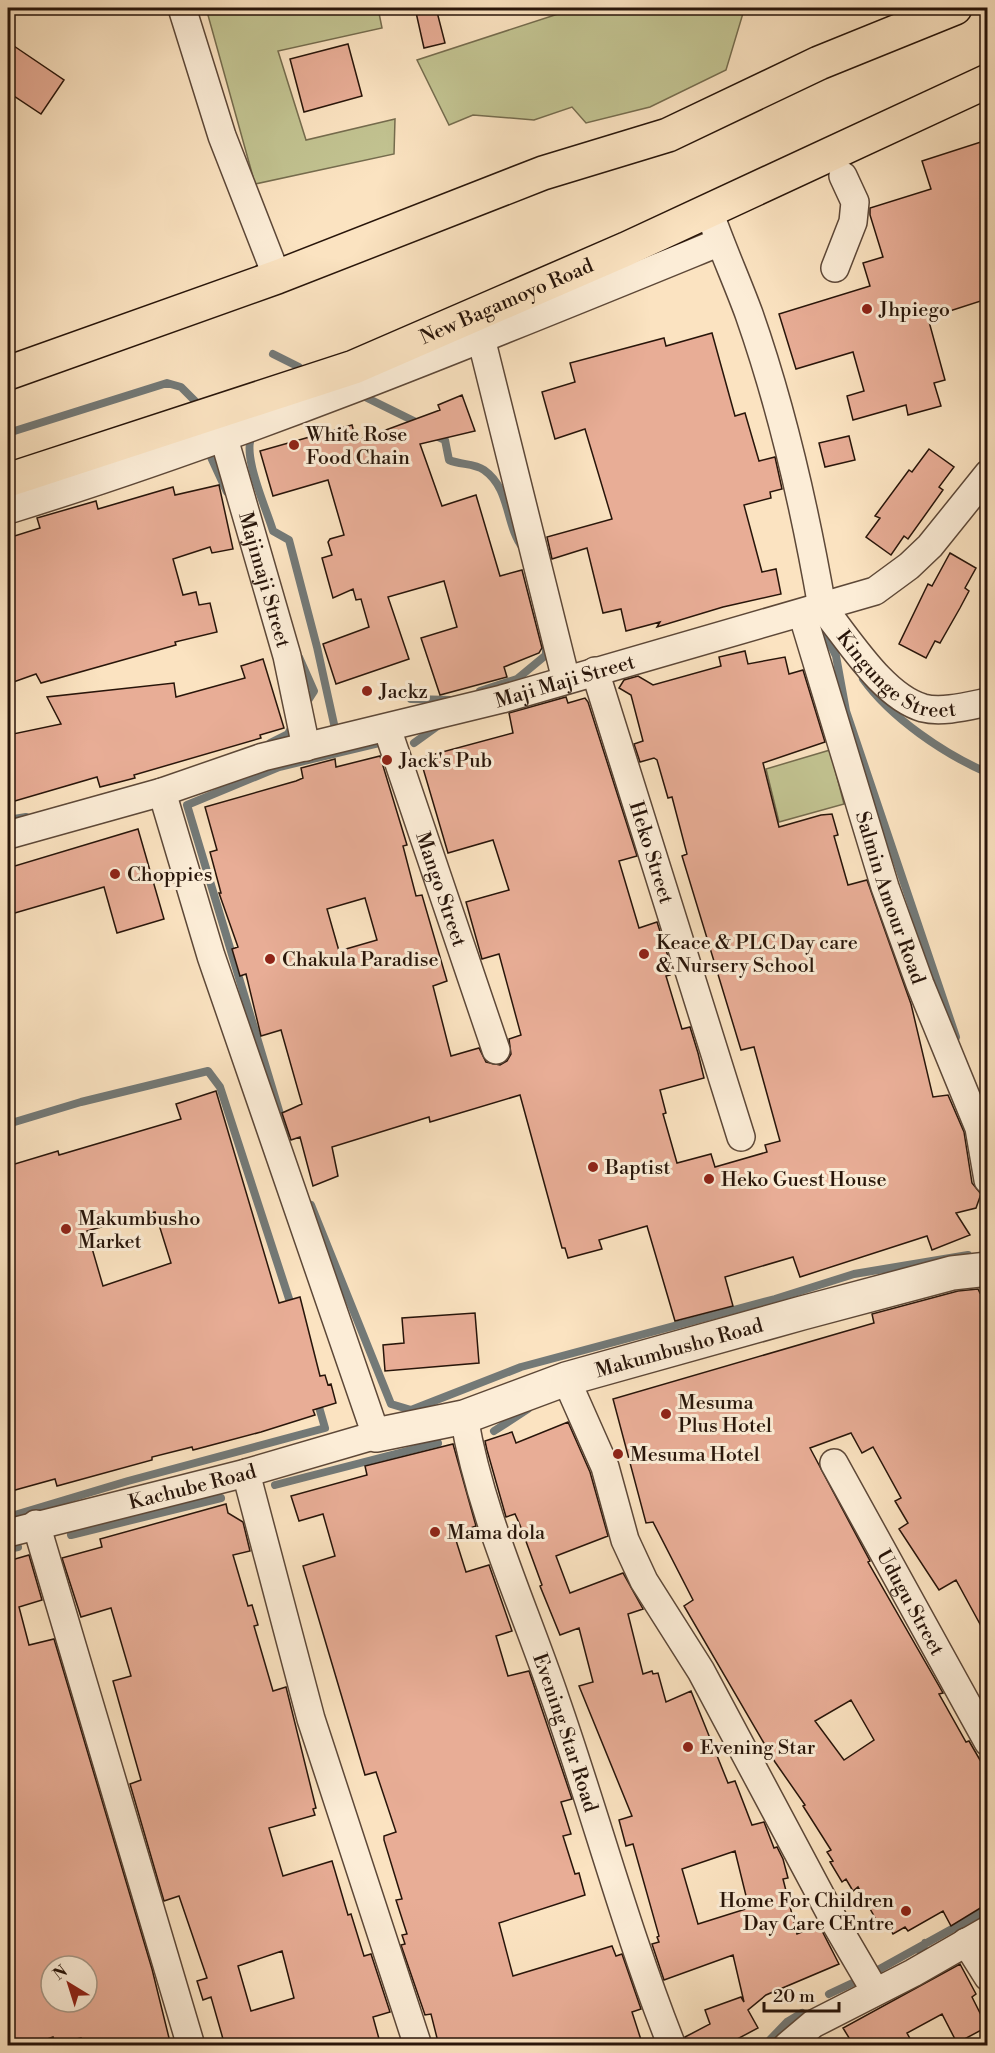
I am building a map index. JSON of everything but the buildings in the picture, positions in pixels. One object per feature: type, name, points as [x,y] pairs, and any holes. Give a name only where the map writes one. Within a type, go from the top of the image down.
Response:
[{"type":"highway","points":[[8,373],[277,277],[543,173],[668,135],[819,63],[955,8]]},
{"type":"highway","name":"New Bagamoyo Road","points":[[8,480],[220,425],[709,211],[987,81]]},
{"type":"street","points":[[182,8],[222,136],[277,277]]},
{"type":"street","points":[[835,268],[853,222],[855,202],[843,176]]},
{"type":"street","name":"Salmin Amour Road","points":[[709,211],[749,314],[770,379],[808,535],[812,610],[885,887],[920,984],[979,1128],[987,1180]]},
{"type":"street","points":[[8,510],[97,482],[220,425],[481,338],[720,242]]},
{"type":"street","points":[[481,338],[566,680]]},
{"type":"street","name":"Majimaji Street","points":[[220,425],[287,656],[306,747]]},
{"type":"street","name":"Maji Maji Street","points":[[8,835],[162,792],[263,757],[387,728],[566,680],[874,591],[909,566],[930,546],[987,474]]},
{"type":"street","name":"Kingunge Street","points":[[812,610],[897,695],[923,708],[948,709],[987,702]]},
{"type":"street","name":"Heko Street","points":[[596,671],[741,1137]]},
{"type":"street","name":"Mango Street","points":[[387,728],[496,1050]]},
{"type":"street","points":[[162,792],[211,956],[376,1435]]},
{"type":"street","name":"Makumbusho Road","points":[[376,1435],[464,1417],[566,1379],[940,1276],[987,1269]]},
{"type":"street","points":[[566,1379],[605,1467],[625,1540],[644,1581],[701,1671],[832,1917],[875,1991]]},
{"type":"street","name":"Evening Star Road","points":[[464,1417],[472,1466],[504,1562],[556,1699],[634,1946],[672,2046]]},
{"type":"street","name":"Kachube Road","points":[[8,1533],[36,1524],[246,1473],[376,1435]]},
{"type":"street","name":"Udugu Street","points":[[834,1463],[987,1742]]},
{"type":"street","points":[[246,1473],[311,1719],[418,2046]]},
{"type":"street","points":[[36,1524],[191,2046]]},
{"type":"street","points":[[798,2042],[813,2024],[977,1936],[987,1977]]},
{"type":"green space","points":[[206,8],[378,8],[382,28],[278,51],[306,140],[395,119],[394,154],[255,184]]},
{"type":"green space","points":[[556,8],[744,8],[744,10],[726,70],[650,107],[586,123],[572,107],[534,120],[473,115],[449,125],[417,60],[558,14]]},
{"type":"green space","points":[[830,750],[844,804],[779,822],[766,769]]},
{"type":"waterway","points":[[273,354],[299,367],[295,375]]},
{"type":"waterway","points":[[8,433],[167,383],[181,387],[196,402]]},
{"type":"waterway","points":[[359,394],[420,424]]},
{"type":"waterway","points":[[253,434],[250,442],[252,467],[273,531],[289,540],[334,724]]},
{"type":"waterway","points":[[434,435],[445,440],[449,460],[480,468],[493,478],[499,487],[513,529],[523,548]]},
{"type":"waterway","points":[[210,455],[227,492]]},
{"type":"waterway","points":[[823,628],[836,656],[846,711],[956,1037]]},
{"type":"waterway","points":[[480,691],[517,679],[546,655],[546,645]]},
{"type":"waterway","points":[[299,657],[314,691],[305,705]]},
{"type":"waterway","points":[[863,679],[888,707],[920,734],[954,756],[988,773]]},
{"type":"waterway","points":[[411,699],[451,700]]},
{"type":"waterway","points":[[270,743],[288,734],[294,723]]},
{"type":"waterway","points":[[414,743],[439,725]]},
{"type":"waterway","points":[[286,1134],[187,805],[279,767],[379,743]]},
{"type":"waterway","points":[[8,820],[26,817]]},
{"type":"waterway","points":[[8,1124],[81,1102],[208,1071],[220,1087],[292,1308]]},
{"type":"waterway","points":[[311,1205],[391,1404],[411,1410],[521,1367],[775,1299],[854,1274],[968,1255]]},
{"type":"waterway","points":[[8,1517],[128,1481],[325,1428],[317,1400]]},
{"type":"waterway","points":[[494,1431],[528,1409]]},
{"type":"waterway","points":[[275,1485],[438,1443]]},
{"type":"waterway","points":[[71,1535],[221,1498]]},
{"type":"waterway","points":[[8,1549],[18,1547]]},
{"type":"waterway","points":[[876,1971],[988,1909]]},
{"type":"waterway","points":[[918,1961],[925,1943]]},
{"type":"waterway","points":[[829,1994],[861,1979]]},
{"type":"waterway","points":[[764,2046],[787,2022],[802,2013]]},
{"type":"place","name":"Jhpiego","points":[[867,309]]},
{"type":"place","name":"White Rose Food Chain","points":[[294,445]]},
{"type":"place","name":"Jackz","points":[[367,691]]},
{"type":"place","name":"Jack's Pub","points":[[387,760]]},
{"type":"place","name":"Choppies","points":[[115,874]]},
{"type":"place","name":"Keace & PLC Day care & Nursery School","points":[[644,954]]},
{"type":"place","name":"Chakula Paradise","points":[[270,959]]},
{"type":"place","name":"Baptist","points":[[593,1167]]},
{"type":"place","name":"Heko Guest House","points":[[709,1179]]},
{"type":"place","name":"Makumbusho Market","points":[[66,1229]]},
{"type":"place","name":"Mesuma Plus Hotel","points":[[666,1414]]},
{"type":"place","name":"Mesuma Hotel","points":[[618,1454]]},
{"type":"place","name":"Mama dola","points":[[435,1532]]},
{"type":"place","name":"Evening Star","points":[[688,1747]]},
{"type":"place","name":"Home For Children Day Care CEntre","points":[[906,1911]]}]
